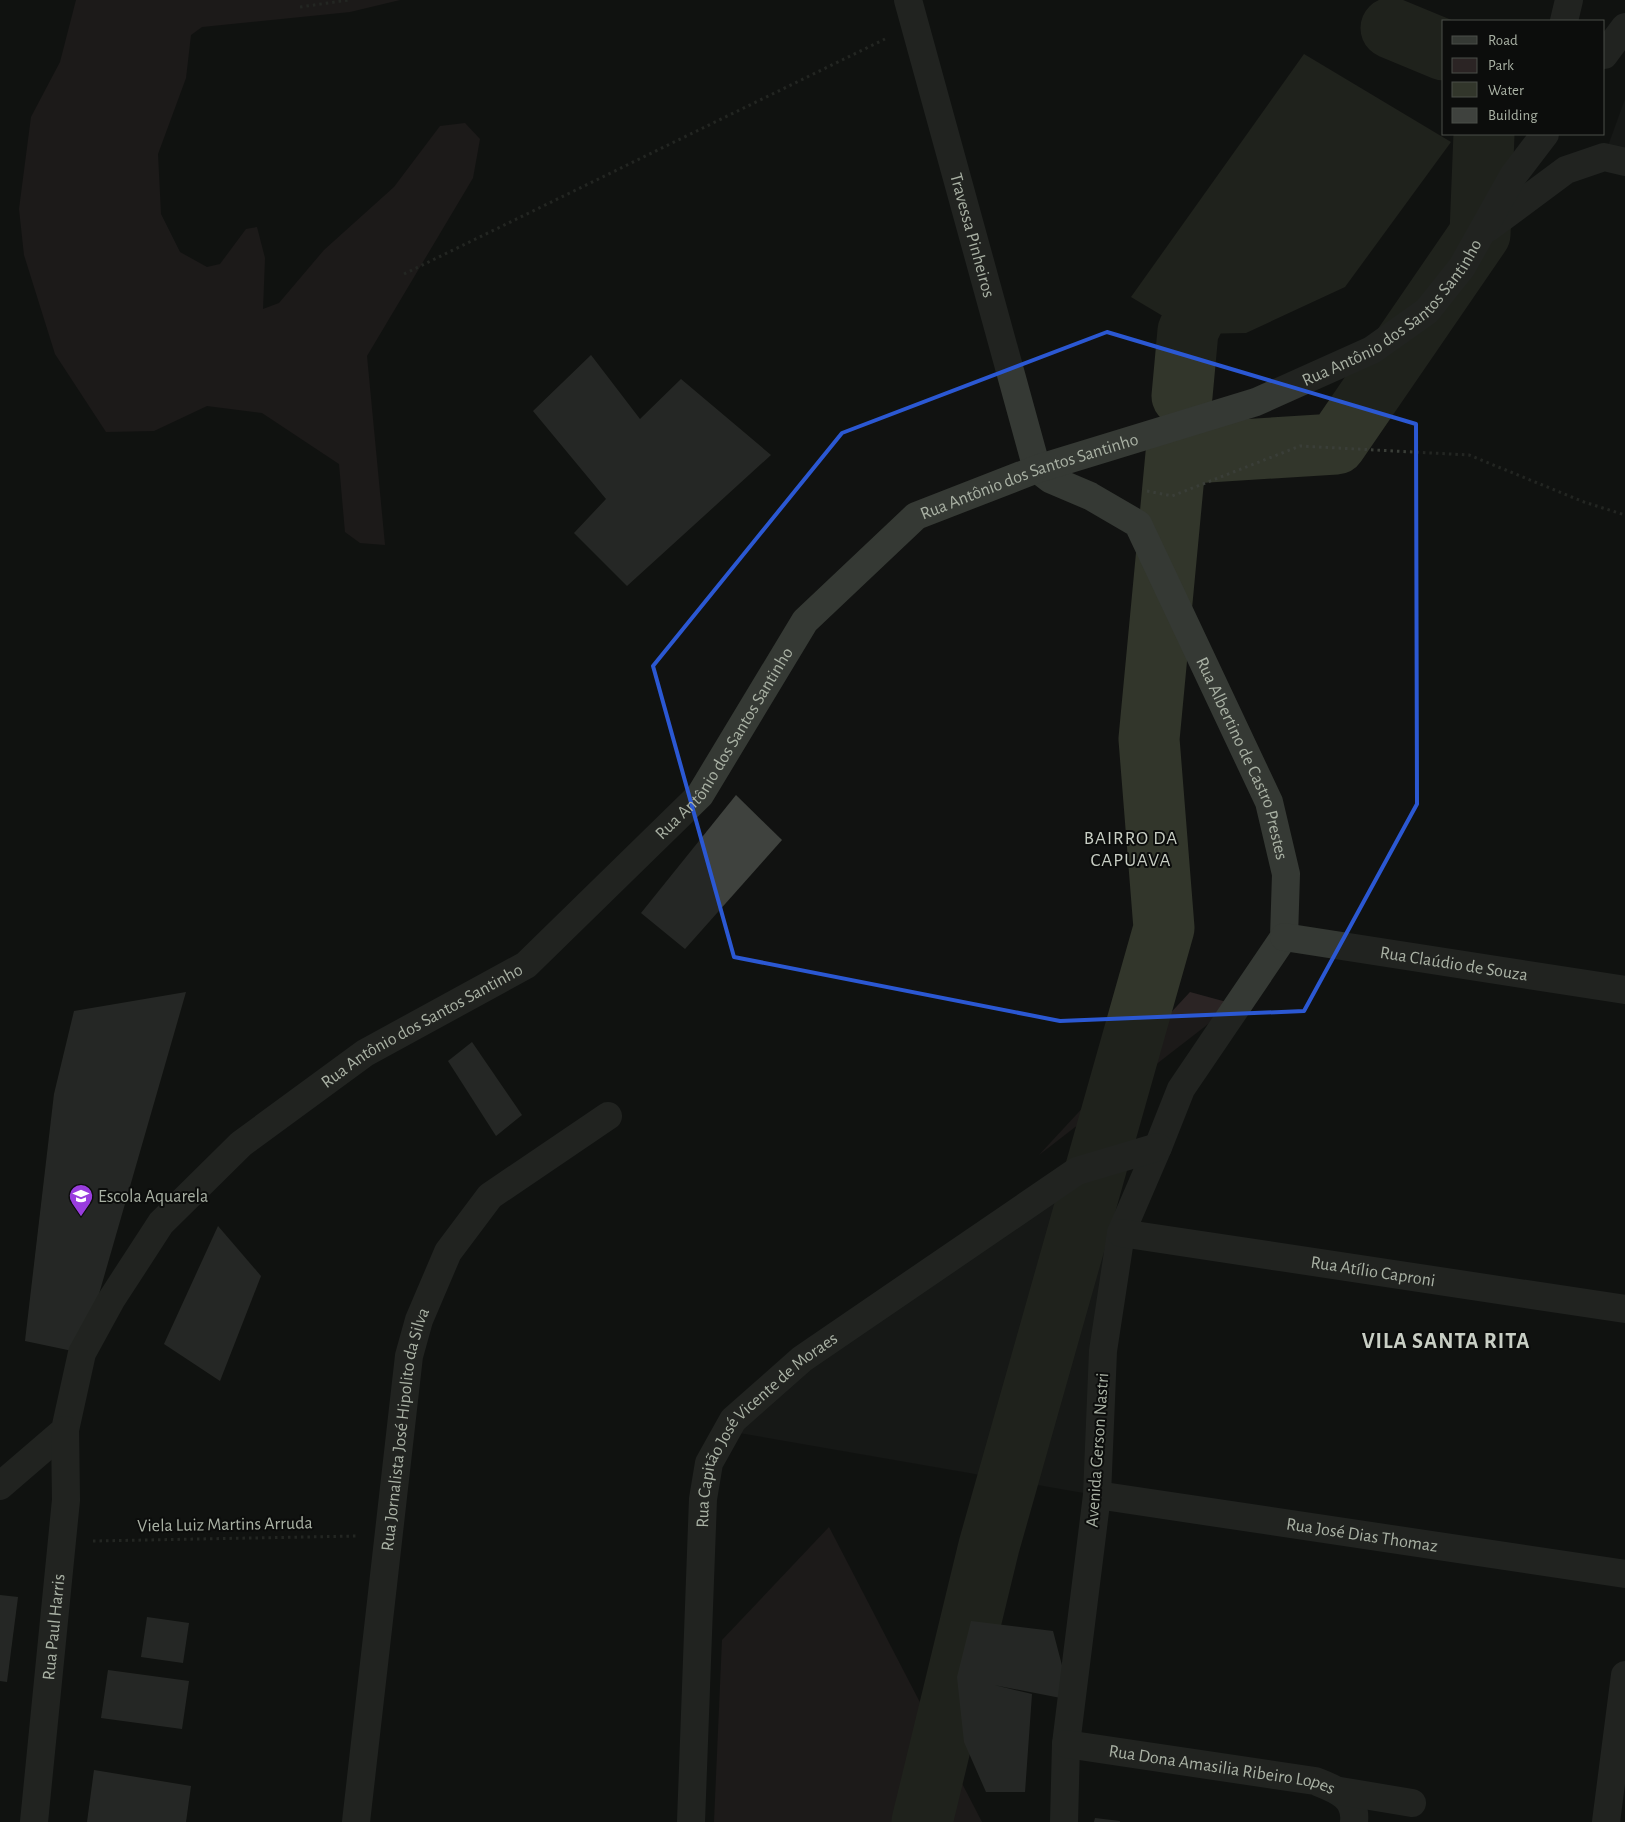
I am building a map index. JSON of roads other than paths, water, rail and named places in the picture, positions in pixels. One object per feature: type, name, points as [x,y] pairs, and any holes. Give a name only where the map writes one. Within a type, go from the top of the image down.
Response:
[{"type":"street","points":[[1564,20],[1569,0]]},
{"type":"street","name":"Travessa Pinheiros","points":[[912,12],[1037,469]]},
{"type":"street","points":[[1605,55],[1625,27]]},
{"type":"street","points":[[1513,176],[1527,135]]},
{"type":"street","name":"Rua Antônio dos Santos Santinho","points":[[65,1430],[82,1354],[111,1300],[161,1224],[234,1151],[365,1053],[526,965],[700,795],[805,621],[916,516],[1037,469],[1256,402],[1372,350],[1427,311],[1462,267],[1513,176],[1544,135]]},
{"type":"street","points":[[1480,234],[1566,170],[1604,157],[1625,162]]},
{"type":"street","name":"Rua Albertino de Castro Prestes","points":[[1037,469],[1050,479],[1090,496],[1138,524],[1269,802],[1286,874],[1284,937]]},
{"type":"street","name":"Rua Claúdio de Souza","points":[[1284,937],[1625,990]]},
{"type":"street","name":"Avenida Gerson Nastri","points":[[1064,1822],[1066,1744],[1097,1495],[1104,1352],[1121,1233],[1181,1089],[1284,937]]},
{"type":"street","name":"Rua Jornalista José Hipolito da Silva","points":[[356,1822],[408,1356],[419,1320],[448,1252],[490,1196],[608,1116]]},
{"type":"street","name":"Rua Capitão José Vicente de Moraes","points":[[691,1822],[703,1498],[709,1463],[732,1420],[802,1358],[1076,1171],[1158,1147]]},
{"type":"street","name":"Rua Atílio Caproni","points":[[1121,1233],[1625,1309]]},
{"type":"street","points":[[0,1486],[65,1430]]},
{"type":"street","name":"Rua Paul Harris","points":[[34,1822],[63,1542],[66,1500],[65,1430]]},
{"type":"street","name":"Rua José Dias Thomaz","points":[[1097,1495],[1625,1574]]},
{"type":"street","points":[[1606,1822],[1624,1689]]},
{"type":"street","name":"Rua Dona Amasilia Ribeiro Lopes","points":[[1066,1744],[1315,1781],[1340,1791],[1350,1802],[1354,1822]]},
{"type":"street","points":[[1340,1791],[1412,1803]]},
{"type":"water","points":[[1304,54],[1451,142],[1345,287],[1246,333],[1193,334],[1131,297]]},
{"type":"waterway","points":[[1391,28],[1442,49]]},
{"type":"waterway","points":[[922,1822],[989,1546],[1164,928],[1149,739],[1176,454],[1336,444],[1480,234],[1484,135]]},
{"type":"waterway","points":[[1182,396],[1188,331],[1207,292]]},
{"type":"place","name":"Escola Aquarela","points":[[81,1217]]},
{"type":"district","name":"BAIRRO DA CAPUAVA","points":[[1131,848]]},
{"type":"district","name":"VILA SANTA RITA","points":[[1446,1340]]}]
